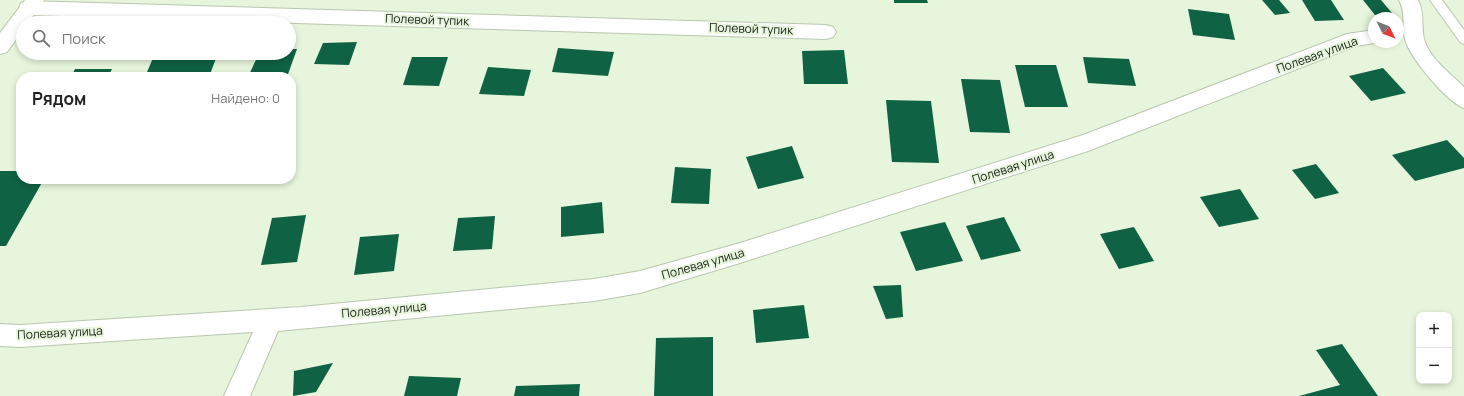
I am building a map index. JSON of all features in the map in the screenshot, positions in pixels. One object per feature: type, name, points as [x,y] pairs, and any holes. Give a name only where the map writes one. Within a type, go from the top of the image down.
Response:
[{"type":"street","points":[[1408,0],[1415,22],[1405,32],[1415,42],[1426,59],[1464,100]]},
{"type":"street","points":[[22,16],[31,4]]},
{"type":"street","name":"Полевой тупик","points":[[31,4],[826,32]]},
{"type":"street","points":[[0,47],[16,25]]},
{"type":"street","name":"Полевая улица","points":[[0,335],[20,336],[271,320],[594,290],[640,282],[740,254],[1088,142],[1354,40],[1368,38]]},
{"type":"street","points":[[237,396],[271,320]]},
{"type":"lane","points":[[1436,0],[1464,39]]},
{"type":"building","points":[[894,0],[927,0],[928,3],[894,3]]},
{"type":"building","points":[[1262,0],[1279,0],[1290,13],[1275,15]]},
{"type":"building","points":[[1302,0],[1331,0],[1344,20],[1315,21]]},
{"type":"building","points":[[1363,0],[1381,0],[1391,12],[1373,12]]},
{"type":"building","points":[[1188,9],[1229,14],[1235,40],[1193,35]]},
{"type":"building","points":[[357,42],[349,65],[314,64],[323,43]]},
{"type":"building","points":[[558,48],[614,52],[608,76],[552,72]]},
{"type":"building","points":[[844,50],[848,84],[804,84],[802,51]]},
{"type":"building","points":[[412,57],[448,57],[439,86],[403,85]]},
{"type":"building","points":[[1083,57],[1129,59],[1136,86],[1088,83]]},
{"type":"building","points":[[152,60],[215,60],[211,72],[147,72]]},
{"type":"building","points":[[256,60],[293,60],[289,72],[250,72]]},
{"type":"building","points":[[1015,65],[1056,65],[1068,107],[1025,107]]},
{"type":"building","points":[[488,67],[531,70],[524,96],[479,94]]},
{"type":"building","points":[[1383,68],[1406,93],[1371,101],[1349,76]]},
{"type":"building","points":[[75,69],[112,69],[110,72],[74,72]]},
{"type":"building","points":[[961,79],[1000,80],[1010,133],[970,132]]},
{"type":"building","points":[[886,100],[931,101],[939,163],[892,162]]},
{"type":"building","points":[[1447,140],[1464,158],[1464,168],[1415,181],[1392,155]]},
{"type":"building","points":[[792,146],[804,178],[758,189],[746,157]]},
{"type":"building","points":[[1316,164],[1339,193],[1315,199],[1292,170]]},
{"type":"building","points":[[675,167],[711,169],[709,204],[671,203]]},
{"type":"building","points":[[0,171],[16,171],[16,184],[41,184],[6,246],[0,246]]},
{"type":"building","points":[[1240,189],[1259,219],[1219,227],[1200,197]]},
{"type":"building","points":[[602,202],[604,233],[561,237],[561,207]]},
{"type":"building","points":[[306,215],[297,262],[261,265],[272,218]]},
{"type":"building","points":[[495,216],[492,249],[453,251],[458,218]]},
{"type":"building","points":[[1004,217],[1021,251],[981,260],[966,226]]},
{"type":"building","points":[[945,222],[963,261],[916,271],[900,232]]},
{"type":"building","points":[[1134,227],[1154,261],[1119,269],[1100,234]]},
{"type":"building","points":[[399,234],[394,271],[354,275],[360,237]]},
{"type":"building","points":[[901,285],[903,317],[886,319],[873,286]]},
{"type":"building","points":[[804,305],[809,338],[756,343],[753,310]]},
{"type":"building","points":[[713,337],[713,396],[654,396],[656,338]]},
{"type":"building","points":[[1342,344],[1378,396],[1299,396],[1340,385],[1316,350]]},
{"type":"building","points":[[333,363],[316,392],[293,396],[294,371]]},
{"type":"building","points":[[409,376],[461,378],[457,396],[404,396]]},
{"type":"building","points":[[580,384],[579,396],[514,396],[516,386]]}]
